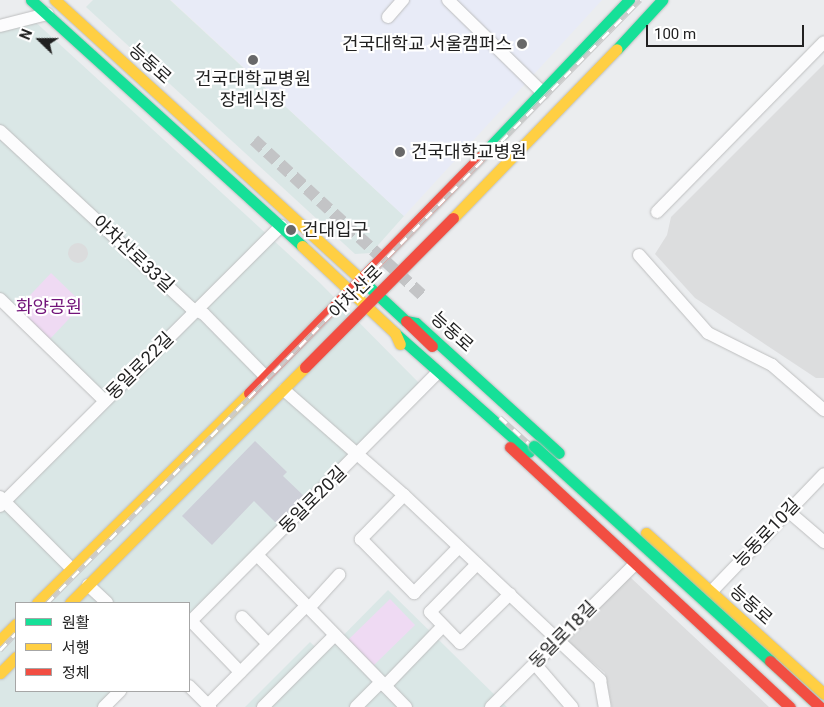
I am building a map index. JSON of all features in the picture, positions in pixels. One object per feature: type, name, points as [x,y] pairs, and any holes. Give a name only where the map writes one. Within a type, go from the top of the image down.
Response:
[{"type":"main road","name":"능동로","points":[[31,0],[281,226],[395,333],[532,449]]},
{"type":"main road","name":"능동로","points":[[55,0],[364,279],[406,322],[416,323],[711,592],[821,686]]},
{"type":"main road","name":"아차산로","points":[[38,602],[364,279],[542,94],[629,0]]},
{"type":"main road","name":"아차산로","points":[[71,602],[348,326],[662,0]]},
{"type":"main road","points":[[78,42],[88,29]]},
{"type":"main road","points":[[329,329],[331,311]]},
{"type":"main road","points":[[406,322],[532,449],[811,707]]},
{"type":"main road","points":[[98,542],[113,543],[329,329],[348,326]]},
{"type":"main road","name":"능동로","points":[[395,333],[400,345],[790,707]]},
{"type":"main road","points":[[532,449],[820,707]]},
{"type":"main road","points":[[113,543],[115,558]]},
{"type":"main road","points":[[0,640],[15,625]]},
{"type":"main road","points":[[0,673],[15,658]]},
{"type":"street","points":[[388,17],[403,0]]},
{"type":"street","points":[[448,0],[542,94]]},
{"type":"street","points":[[0,26],[47,14]]},
{"type":"street","points":[[657,212],[824,42]]},
{"type":"street","name":"아차산로33길","points":[[0,131],[196,310],[265,376]]},
{"type":"street","name":"동일로22길","points":[[2,501],[105,402],[281,226]]},
{"type":"street","points":[[639,255],[708,333],[772,364],[824,410]]},
{"type":"street","points":[[0,299],[105,402]]},
{"type":"street","name":"동일로20길","points":[[240,672],[190,622],[359,454],[434,376]]},
{"type":"street","points":[[284,390],[404,495],[600,680],[605,707]]},
{"type":"street","name":"능동로10길","points":[[711,592],[824,474]]},
{"type":"street","points":[[404,495],[361,539],[414,593],[459,547]]},
{"type":"street","points":[[2,501],[72,569]]},
{"type":"street","points":[[788,512],[824,542]]},
{"type":"street","points":[[257,555],[406,707]]},
{"type":"street","points":[[477,564],[430,612],[460,644],[510,594]]},
{"type":"street","name":"동일로18길","points":[[491,707],[634,564]]},
{"type":"street","points":[[190,687],[203,704],[240,672],[339,575]]},
{"type":"street","points":[[88,585],[106,602]]},
{"type":"street","points":[[242,617],[268,644]]},
{"type":"street","points":[[356,707],[383,684],[443,626]]},
{"type":"street","points":[[263,707],[335,635]]},
{"type":"street","points":[[535,664],[572,707]]},
{"type":"street","points":[[104,707],[119,692]]},
{"type":"shaded area","points":[[93,0],[170,0],[404,216],[371,253],[355,254],[86,7]]},
{"type":"shaded area","name":"건국대학교병원","points":[[171,0],[602,0],[404,216]]},
{"type":"shaded area","points":[[31,18],[320,283],[421,385],[190,619],[190,602],[15,602],[15,692],[118,692],[103,707],[0,707],[0,507],[108,400],[0,295],[0,27]]},
{"type":"shaded area","points":[[824,64],[824,378],[816,378],[695,298],[655,254],[667,235],[671,217]]},
{"type":"shaded area","points":[[78,243],[85,246],[88,253],[85,260],[78,263],[71,260],[68,253],[71,246]]},
{"type":"shaded area","points":[[255,441],[287,472],[283,476],[304,496],[277,524],[254,501],[212,545],[182,516]]},
{"type":"shaded area","points":[[630,577],[769,707],[612,707],[605,673],[564,638]]},
{"type":"shaded area","points":[[388,590],[507,707],[245,707],[310,642],[324,655]]},
{"type":"green space","name":"화양공원","points":[[51,273],[83,304],[49,340],[17,309]]},
{"type":"green space","points":[[390,599],[415,625],[373,666],[348,640]]},
{"type":"tunnel","points":[[254,140],[424,297]]},
{"type":"railway","points":[[48,602],[640,0]]},
{"type":"railway","points":[[500,417],[820,707]]},
{"type":"railway","points":[[0,650],[15,634]]},
{"type":"traffic: fast","points":[[31,0],[302,246]]},
{"type":"traffic: fast","points":[[481,156],[629,0]]},
{"type":"traffic: fast","points":[[617,49],[662,0]]},
{"type":"traffic: fast","points":[[366,284],[406,321],[416,323],[559,453]]},
{"type":"traffic: fast","points":[[395,333],[529,452]]},
{"type":"traffic: fast","points":[[534,446],[770,661]]},
{"type":"traffic: slow","points":[[55,0],[366,284]]},
{"type":"traffic: slow","points":[[453,218],[617,49]]},
{"type":"traffic: slow","points":[[302,246],[395,333],[400,344]]},
{"type":"traffic: slow","points":[[71,602],[305,367]]},
{"type":"traffic: slow","points":[[38,602],[249,393]]},
{"type":"traffic: slow","points":[[646,533],[824,694]]},
{"type":"traffic: slow","points":[[0,640],[15,625]]},
{"type":"traffic: slow","points":[[0,673],[15,658]]},
{"type":"traffic: jam","points":[[249,393],[481,156]]},
{"type":"traffic: jam","points":[[305,367],[453,218]]},
{"type":"traffic: jam","points":[[406,321],[432,346]]},
{"type":"traffic: jam","points":[[510,447],[790,707]]},
{"type":"traffic: jam","points":[[770,661],[820,707]]},
{"type":"place","name":"건국대학교 서울캠퍼스","points":[[522,44]]},
{"type":"place","name":"건국대학교병원 장례식장","points":[[253,60]]},
{"type":"place","name":"건국대학교병원","points":[[400,152]]},
{"type":"place","name":"건대입구","points":[[291,230]]}]
